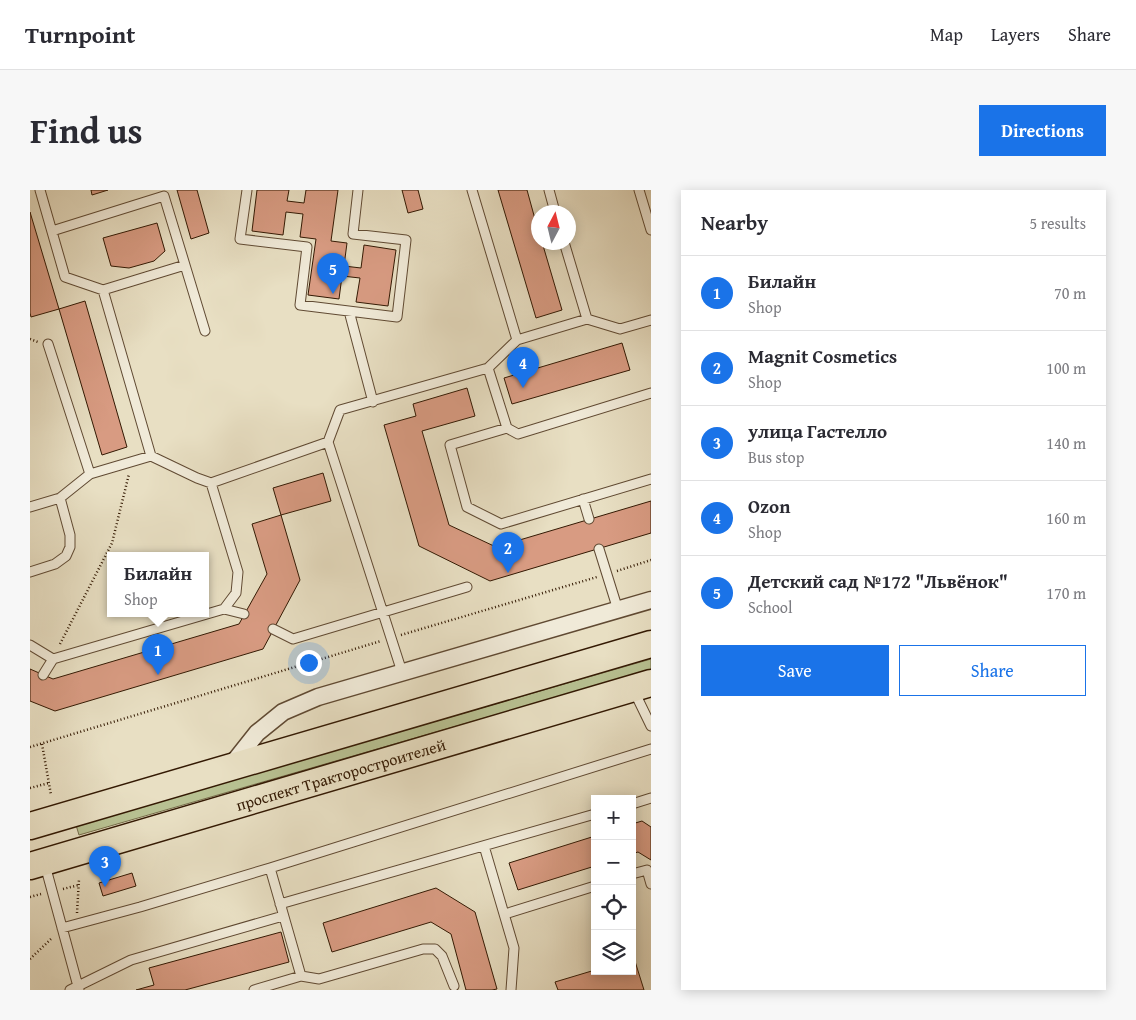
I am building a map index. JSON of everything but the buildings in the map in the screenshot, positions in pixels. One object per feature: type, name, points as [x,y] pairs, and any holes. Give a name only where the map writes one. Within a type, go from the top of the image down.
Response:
[{"type":"main road","points":[[37,864],[32,826],[651,644]]},
{"type":"main road","name":"проспект Тракторостроителей","points":[[37,864],[642,686]]},
{"type":"street","points":[[229,768],[257,733],[283,712],[318,697],[651,600]]},
{"type":"lane","points":[[40,190],[65,277],[103,290],[185,264]]},
{"type":"lane","points":[[247,190],[240,239],[307,247],[300,306],[397,317],[406,240],[353,234],[358,190]]},
{"type":"lane","points":[[472,190],[517,340]]},
{"type":"lane","points":[[549,190],[554,205]]},
{"type":"lane","points":[[640,190],[651,230]]},
{"type":"lane","points":[[52,231],[164,196],[205,331]]},
{"type":"lane","points":[[566,250],[587,319]]},
{"type":"lane","points":[[103,290],[151,456]]},
{"type":"lane","points":[[349,311],[373,402]]},
{"type":"lane","points":[[402,672],[328,442],[340,410],[488,368],[517,340],[587,319],[620,329],[651,320]]},
{"type":"lane","points":[[48,344],[90,474]]},
{"type":"lane","points":[[488,368],[507,428],[518,434],[651,393]]},
{"type":"lane","points":[[507,428],[450,445],[467,506],[501,524],[651,479]]},
{"type":"lane","points":[[30,507],[60,498],[90,474],[151,456],[211,483],[328,442]]},
{"type":"lane","points":[[211,483],[238,572],[236,593],[224,609]]},
{"type":"lane","points":[[30,572],[55,564],[66,556],[70,547],[70,535],[60,498]]},
{"type":"lane","points":[[583,499],[589,519]]},
{"type":"lane","points":[[599,548],[618,610]]},
{"type":"lane","points":[[273,629],[293,639],[468,587]]},
{"type":"lane","points":[[209,613],[224,609],[244,614]]},
{"type":"lane","points":[[43,675],[53,659],[197,617]]},
{"type":"lane","points":[[30,645],[53,659]]},
{"type":"lane","points":[[642,686],[651,726]]},
{"type":"lane","points":[[62,928],[270,868],[651,749]]},
{"type":"lane","points":[[636,803],[651,798]]},
{"type":"lane","points":[[280,904],[591,815]]},
{"type":"lane","points":[[484,846],[514,948],[511,990]]},
{"type":"lane","points":[[37,864],[62,928],[76,988],[131,960],[283,916]]},
{"type":"lane","points":[[270,868],[301,976]]},
{"type":"lane","points":[[636,873],[647,870],[651,884]]},
{"type":"lane","points":[[505,914],[591,887]]},
{"type":"lane","points":[[254,990],[301,976],[319,979],[423,949],[435,949],[442,956],[454,986]]},
{"type":"path","points":[[107,552],[112,543],[132,461]]},
{"type":"path","points":[[53,659],[107,553]]},
{"type":"path","points":[[30,747],[651,560]]},
{"type":"path","points":[[42,744],[51,795]]},
{"type":"path","points":[[30,788],[49,783]]},
{"type":"path","points":[[76,924],[79,879]]},
{"type":"path","points":[[30,959],[62,928]]},
{"type":"green space","points":[[651,659],[651,670],[79,835],[76,825]]},
{"type":"place","name":"Детский сад №172 \"Львёнок\"","points":[[333,294]]},
{"type":"place","name":"Ozon","points":[[523,388]]},
{"type":"place","name":"Magnit Cosmetics","points":[[508,573]]},
{"type":"place","name":"Билайн","points":[[158,675]]},
{"type":"place","name":"улица Гастелло","points":[[105,887]]}]
